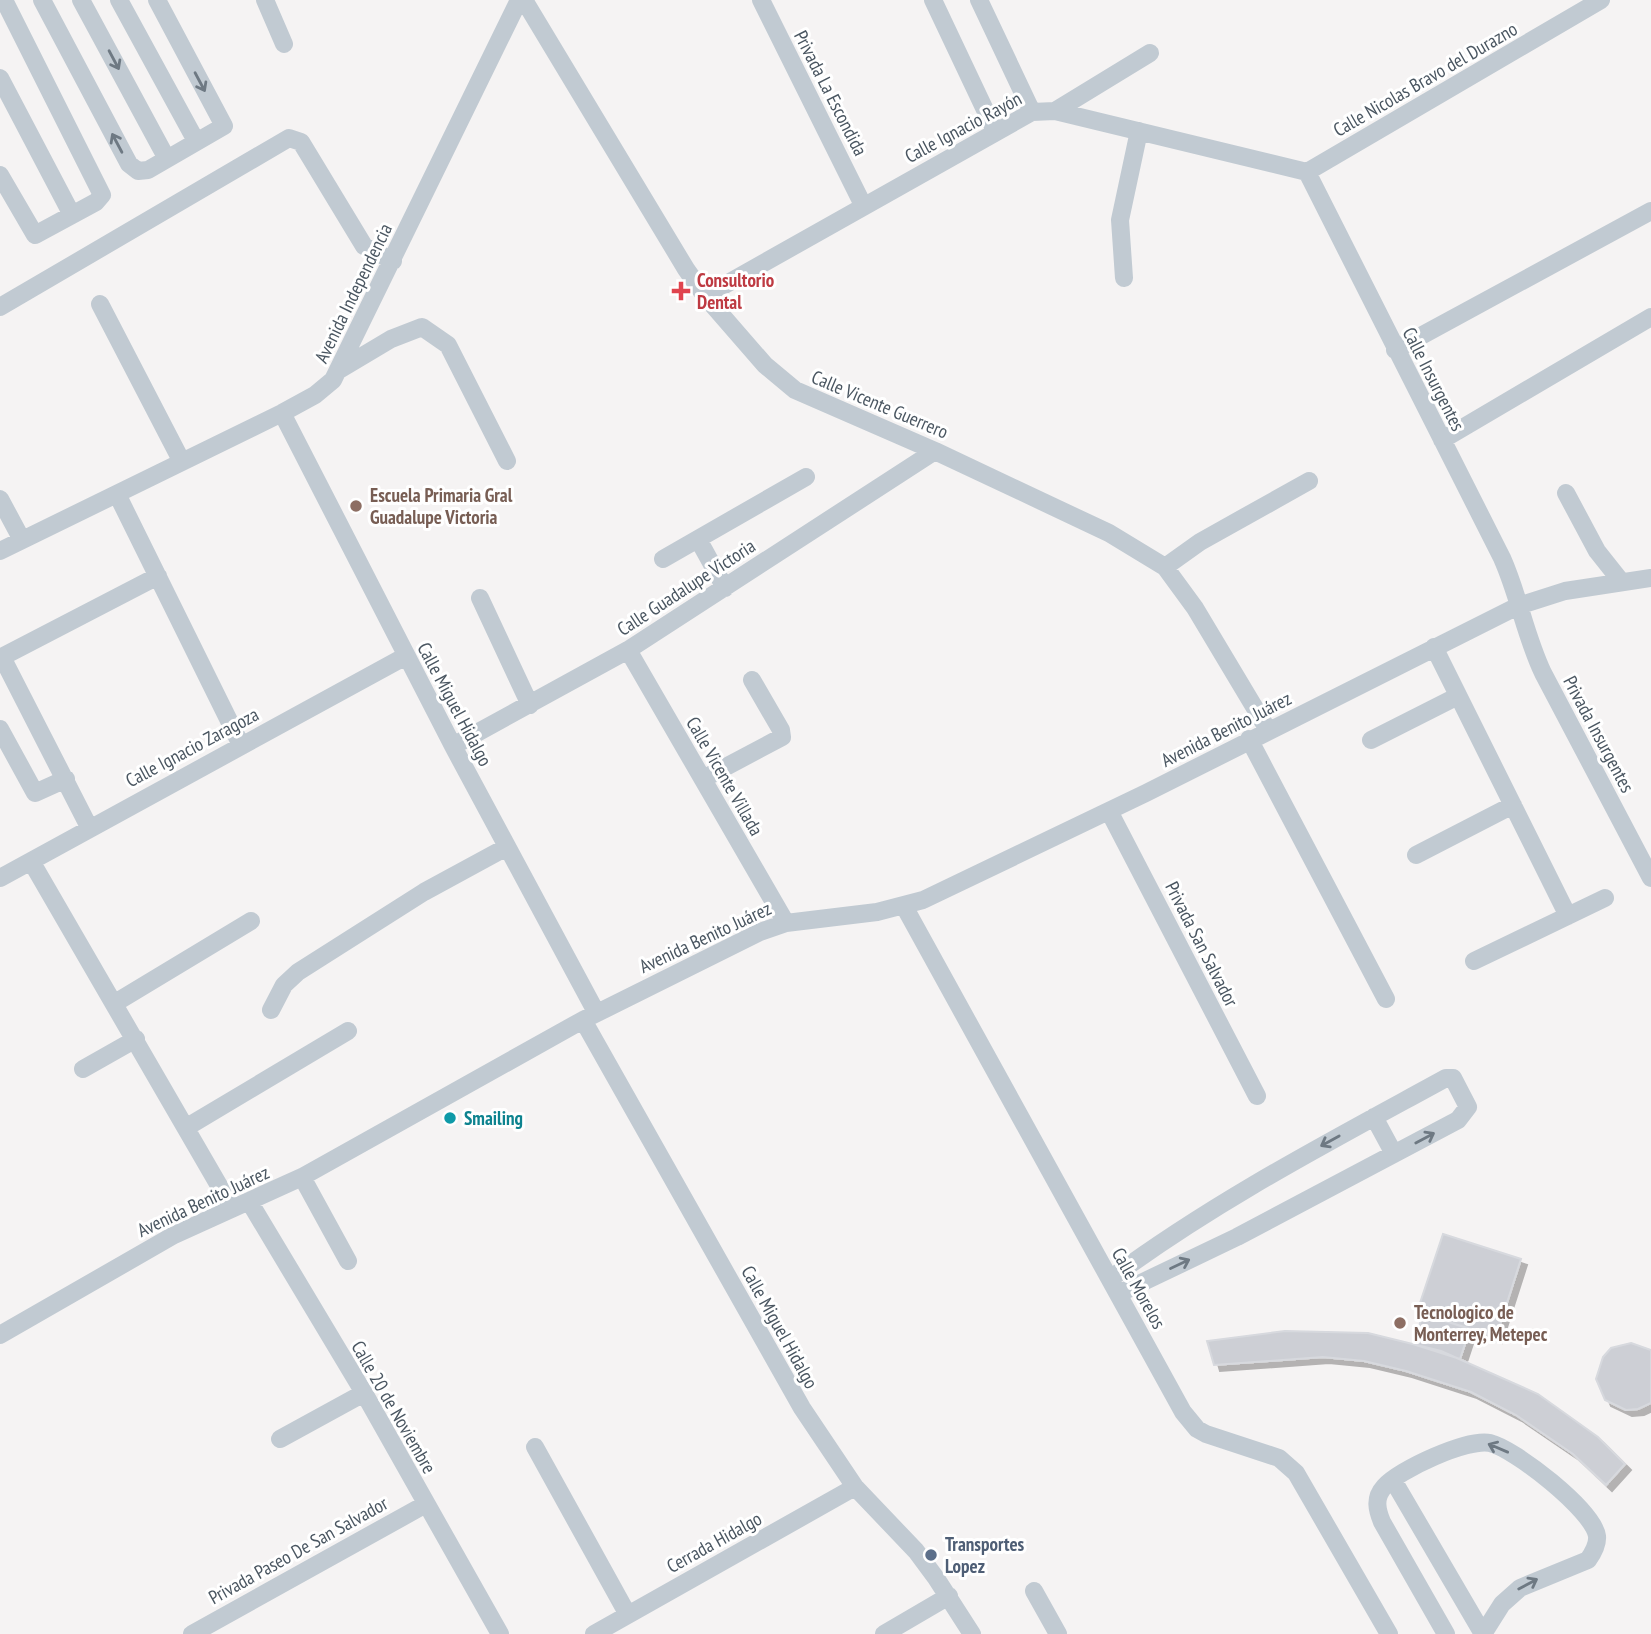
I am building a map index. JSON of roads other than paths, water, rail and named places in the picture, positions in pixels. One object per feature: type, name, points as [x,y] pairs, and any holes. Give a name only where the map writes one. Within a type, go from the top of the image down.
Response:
[{"type":"street","points":[[0,175],[33,234],[40,233],[100,199],[101,188],[4,0]]},
{"type":"street","points":[[42,0],[128,164],[142,172],[224,126],[157,0]]},
{"type":"street","points":[[81,0],[167,159]]},
{"type":"street","points":[[119,0],[196,141]]},
{"type":"street","points":[[265,0],[284,44]]},
{"type":"street","name":"Avenida Independencia","points":[[0,551],[282,413],[325,388],[339,370],[521,0]]},
{"type":"street","name":"Calle Vicente Guerrero","points":[[521,0],[651,215],[705,296],[782,382],[819,402],[935,451],[1110,533],[1165,567],[1195,608],[1268,730]]},
{"type":"street","name":"Privada La Escondida","points":[[761,0],[863,205]]},
{"type":"street","points":[[933,0],[995,131]]},
{"type":"street","points":[[979,0],[1032,112]]},
{"type":"street","name":"Calle Nicolas Bravo del Durazno","points":[[1307,172],[1601,0]]},
{"type":"street","points":[[1055,111],[1150,53]]},
{"type":"street","points":[[0,78],[72,215]]},
{"type":"street","name":"Calle Ignacio Rayón","points":[[705,296],[1032,112],[1055,111],[1307,172]]},
{"type":"street","points":[[1124,278],[1120,220],[1139,131]]},
{"type":"street","points":[[0,307],[289,138],[301,142],[364,246],[393,261]]},
{"type":"street","name":"Calle Insurgentes","points":[[1307,172],[1502,558],[1518,606]]},
{"type":"street","points":[[1395,350],[1651,211]]},
{"type":"street","points":[[100,304],[182,462]]},
{"type":"street","points":[[1442,440],[1651,317]]},
{"type":"street","points":[[339,370],[391,339],[422,327],[448,345],[507,461]]},
{"type":"street","name":"Calle Miguel Hidalgo","points":[[282,413],[405,656],[508,847],[589,1016],[802,1408],[855,1487],[916,1551],[949,1596],[972,1634]]},
{"type":"street","name":"Calle Guadalupe Victoria","points":[[453,746],[628,650],[935,451]]},
{"type":"street","points":[[663,559],[806,477]]},
{"type":"street","points":[[1165,567],[1200,542],[1310,481]]},
{"type":"street","points":[[1566,493],[1597,551],[1620,580]]},
{"type":"street","points":[[117,494],[241,745]]},
{"type":"street","points":[[0,499],[22,540]]},
{"type":"street","points":[[698,539],[725,588]]},
{"type":"street","points":[[89,827],[1,657],[158,576]]},
{"type":"street","name":"Avenida Benito Juárez","points":[[0,1335],[118,1266],[302,1177],[589,1016],[760,932],[786,923],[904,906],[1109,811],[1518,606],[1565,591],[1620,580],[1651,578]]},
{"type":"street","points":[[480,598],[530,705]]},
{"type":"street","name":"Privada Insurgentes","points":[[1518,606],[1527,639],[1543,673],[1651,878]]},
{"type":"street","points":[[1434,647],[1568,916]]},
{"type":"street","name":"Calle Vicente Villada","points":[[628,650],[786,923]]},
{"type":"street","name":"Calle Ignacio Zaragoza","points":[[0,878],[405,656]]},
{"type":"street","points":[[703,779],[782,737],[781,730],[752,680]]},
{"type":"street","points":[[1371,740],[1458,696]]},
{"type":"street","points":[[0,729],[35,793],[66,779]]},
{"type":"street","points":[[1249,739],[1386,999]]},
{"type":"street","points":[[1416,855],[1513,805]]},
{"type":"street","name":"Privada San Salvador","points":[[1109,811],[1257,1096]]},
{"type":"street","points":[[271,1010],[284,985],[298,972],[424,892],[508,847]]},
{"type":"street","name":"Calle 20 de Noviembre","points":[[31,860],[187,1127],[363,1393],[500,1634]]},
{"type":"street","points":[[1474,961],[1605,898]]},
{"type":"street","name":"Calle Morelos","points":[[904,906],[1189,1421],[1206,1434],[1279,1458],[1296,1473],[1388,1634]]},
{"type":"street","points":[[115,1003],[251,921]]},
{"type":"street","points":[[187,1127],[348,1031]]},
{"type":"street","points":[[83,1069],[136,1039]]},
{"type":"street","points":[[1446,1078],[1453,1079],[1459,1086],[1468,1107],[1464,1116],[1237,1237],[1114,1286],[1220,1202],[1446,1078]]},
{"type":"street","points":[[1374,1117],[1394,1154]]},
{"type":"street","points":[[302,1177],[348,1261]]},
{"type":"street","points":[[280,1439],[363,1393]]},
{"type":"street","points":[[1392,1480],[1483,1634],[1502,1604],[1520,1588],[1588,1560],[1597,1539],[1593,1526],[1575,1503],[1532,1468],[1491,1444],[1457,1447],[1392,1480],[1383,1487],[1377,1503],[1395,1544],[1446,1634]]},
{"type":"street","points":[[535,1447],[628,1615]]},
{"type":"street","name":"Cerrada Hidalgo","points":[[594,1634],[855,1487]]},
{"type":"street","name":"Privada Paseo De San Salvador","points":[[192,1634],[426,1504]]},
{"type":"street","points":[[1395,1544],[1421,1529]]},
{"type":"street","points":[[1420,1588],[1447,1573]]},
{"type":"street","points":[[1034,1591],[1058,1634]]},
{"type":"street","points":[[884,1634],[949,1596]]},
{"type":"place","name":"Consultorio Dental","points":[[681,291]]},
{"type":"place","name":"Escuela Primaria Gral Guadalupe Victoria","points":[[356,506]]},
{"type":"place","name":"Smailing","points":[[450,1118]]},
{"type":"place","name":"Tecnologico de Monterrey, Metepec","points":[[1400,1323]]},
{"type":"place","name":"Transportes Lopez","points":[[931,1555]]}]
